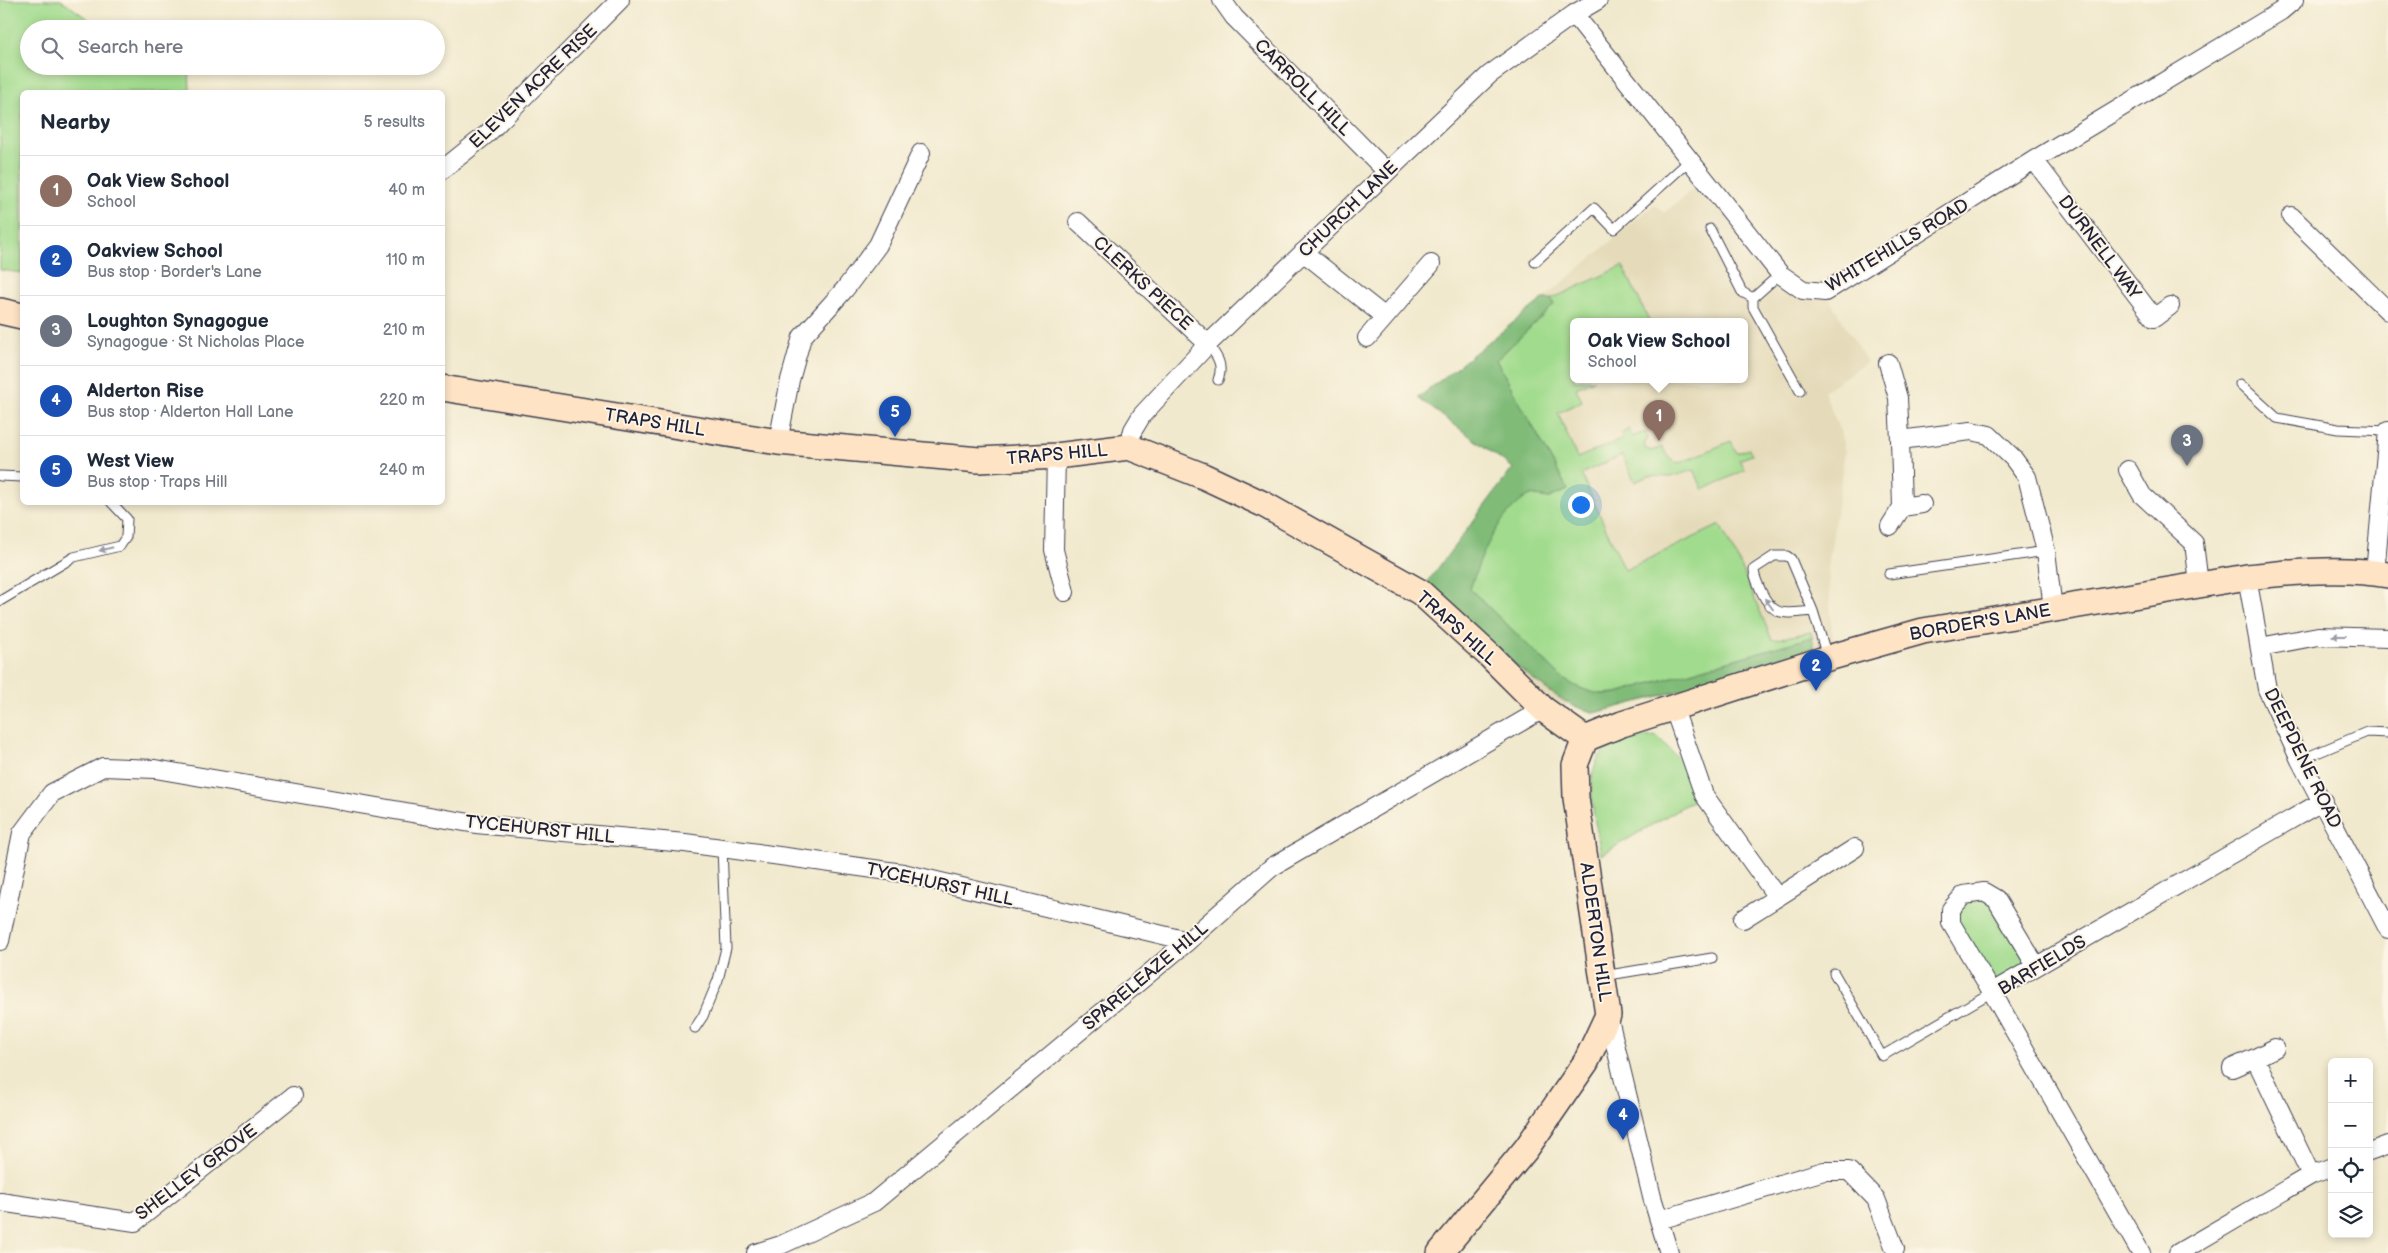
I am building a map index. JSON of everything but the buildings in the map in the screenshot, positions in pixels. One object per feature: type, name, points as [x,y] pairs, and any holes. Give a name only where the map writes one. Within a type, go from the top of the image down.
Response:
[{"type":"street","name":"ELEVEN ACRE RISE","points":[[445,168],[487,134],[620,0]]},
{"type":"street","name":"CARROLL HILL","points":[[1222,0],[1234,17],[1387,172]]},
{"type":"street","name":"CHURCH LANE","points":[[1129,447],[1133,430],[1142,415],[1208,344],[1303,252],[1489,75],[1574,14],[1598,0]]},
{"type":"street","name":"WHITEHILLS ROAD","points":[[1574,14],[1780,274],[1803,290],[1825,292],[2034,160],[2281,11],[2294,0]]},
{"type":"street","points":[[778,442],[790,380],[802,337],[845,289],[878,245],[922,154]]},
{"type":"street","name":"DURNELL WAY","points":[[2034,160],[2154,318],[2170,306]]},
{"type":"street","points":[[2292,216],[2388,311]]},
{"type":"street","name":"CLERKS PIECE","points":[[1078,222],[1208,344]]},
{"type":"street","points":[[1303,252],[1385,317]]},
{"type":"street","points":[[1367,338],[1431,264]]},
{"type":"street","points":[[0,311],[20,316]]},
{"type":"street","points":[[1888,363],[1898,398],[1902,508],[1890,526]]},
{"type":"street","name":"TRAPS HILL","points":[[445,388],[778,442],[979,460],[1056,456],[1129,447],[1203,476],[1263,504],[1420,592],[1490,656],[1543,709],[1585,739]]},
{"type":"street","points":[[1900,440],[1971,431],[1989,435],[2014,458],[2027,478],[2046,551],[2053,609]]},
{"type":"street","points":[[2382,574],[2388,431]]},
{"type":"street","points":[[1056,456],[1054,550],[1065,592]]},
{"type":"street","points":[[2128,470],[2142,495],[2194,543],[2200,584]]},
{"type":"street","points":[[1902,508],[1922,504]]},
{"type":"street","name":"BORDER'S LANE","points":[[1585,739],[1622,724],[1674,709],[1828,658],[1923,631],[2247,577],[2345,570],[2382,574]]},
{"type":"street","name":"DEEPDENE ROAD","points":[[2247,577],[2267,689],[2300,760],[2388,929]]},
{"type":"street","points":[[2260,647],[2318,636],[2388,638]]},
{"type":"street","name":"SPARELEAZE HILL","points":[[756,1253],[781,1246],[874,1202],[1188,941],[1272,866],[1543,709]]},
{"type":"street","points":[[1674,709],[1704,795],[1777,897]]},
{"type":"street","name":"ALDERTON HILL","points":[[1440,1253],[1526,1149],[1586,1062],[1608,1015],[1576,798],[1575,765],[1585,739]]},
{"type":"street","name":"TYCEHURST HILL","points":[[0,941],[22,833],[52,792],[103,767],[155,769],[476,824],[722,848],[903,873],[1188,941]]},
{"type":"street","name":"BARFIELDS","points":[[2141,1253],[1992,992],[2323,801]]},
{"type":"street","points":[[1743,919],[1855,848]]},
{"type":"street","points":[[1992,992],[1951,923],[1951,909],[1964,895],[1984,892],[1996,899],[2036,966]]},
{"type":"street","points":[[1608,1015],[1669,1253]]},
{"type":"street","points":[[2232,1068],[2275,1048]]},
{"type":"street","points":[[2255,1058],[2311,1175]]},
{"type":"street","name":"SHELLEY GROVE","points":[[0,1202],[135,1222],[294,1096]]},
{"type":"street","points":[[2373,1151],[2388,1145]]},
{"type":"street","points":[[2178,1253],[2311,1175],[2328,1169]]},
{"type":"street","points":[[1659,1220],[1824,1171],[1849,1171],[1876,1199],[1895,1249]]},
{"type":"lane","points":[[1534,262],[1594,208],[1614,229],[1690,160]]},
{"type":"lane","points":[[1710,229],[1742,292],[1753,298]]},
{"type":"lane","points":[[1780,274],[1753,298],[1753,307],[1800,390]]},
{"type":"lane","points":[[1208,344],[1220,362],[1221,372],[1218,380]]},
{"type":"lane","points":[[2240,384],[2277,418],[2338,429],[2388,431]]},
{"type":"lane","points":[[0,476],[20,477]]},
{"type":"lane","points":[[0,601],[74,557],[120,546],[126,537],[127,518],[114,505]]},
{"type":"lane","points":[[1889,574],[2046,551]]},
{"type":"lane","points":[[1813,610],[1781,613],[1773,610],[1766,602],[1754,575],[1754,569],[1774,556],[1787,556],[1791,559],[1813,610],[1828,658]]},
{"type":"lane","points":[[2300,760],[2367,732],[2388,733]]},
{"type":"lane","points":[[695,1028],[703,1016],[718,980],[726,948],[722,848]]},
{"type":"lane","points":[[1603,976],[1712,958]]},
{"type":"lane","points":[[1834,973],[1882,1056],[1992,992]]},
{"type":"shaded area","points":[[1705,179],[1780,274],[1825,292],[1867,362],[1824,391],[1840,431],[1845,451],[1828,568],[1833,650],[1595,713],[1570,705],[1543,709],[1420,592],[1513,468],[1418,398],[1543,299],[1655,204],[1664,213]]},
{"type":"green space","points":[[0,0],[61,0],[89,20],[20,20],[20,75],[189,75],[190,90],[20,90],[20,273],[0,270]]},
{"type":"green space","points":[[1623,266],[1648,318],[1570,318],[1570,383],[1587,383],[1576,388],[1582,401],[1558,413],[1577,458],[1623,439],[1621,434],[1629,429],[1633,437],[1645,432],[1648,438],[1644,445],[1646,449],[1651,451],[1662,447],[1672,461],[1680,463],[1731,441],[1737,453],[1749,449],[1752,455],[1739,460],[1745,470],[1703,490],[1694,470],[1670,477],[1649,476],[1635,482],[1622,455],[1581,474],[1625,570],[1720,525],[1740,564],[1772,640],[1811,632],[1812,637],[1617,693],[1595,694],[1563,679],[1470,589],[1479,562],[1491,536],[1508,512],[1530,495],[1549,498],[1568,490],[1496,360],[1554,305],[1551,299]]},
{"type":"green space","points":[[1543,299],[1551,299],[1554,305],[1496,360],[1568,490],[1549,498],[1530,495],[1508,513],[1492,536],[1470,589],[1563,679],[1582,689],[1596,693],[1617,693],[1812,637],[1816,655],[1595,713],[1571,705],[1550,692],[1420,592],[1513,468],[1418,398]]},
{"type":"green space","points":[[1657,736],[1683,764],[1697,798],[1601,855],[1592,800],[1593,772],[1597,760],[1605,750],[1616,744]]},
{"type":"green space","points":[[1984,892],[2036,966],[1992,992],[1951,909]]},
{"type":"place","name":"West View","points":[[895,437]]},
{"type":"place","name":"Oak View School","points":[[1659,441]]},
{"type":"place","name":"Loughton Synagogue","points":[[2187,466]]},
{"type":"place","name":"Oakview School","points":[[1816,691]]},
{"type":"place","name":"Alderton Rise","points":[[1623,1140]]}]
